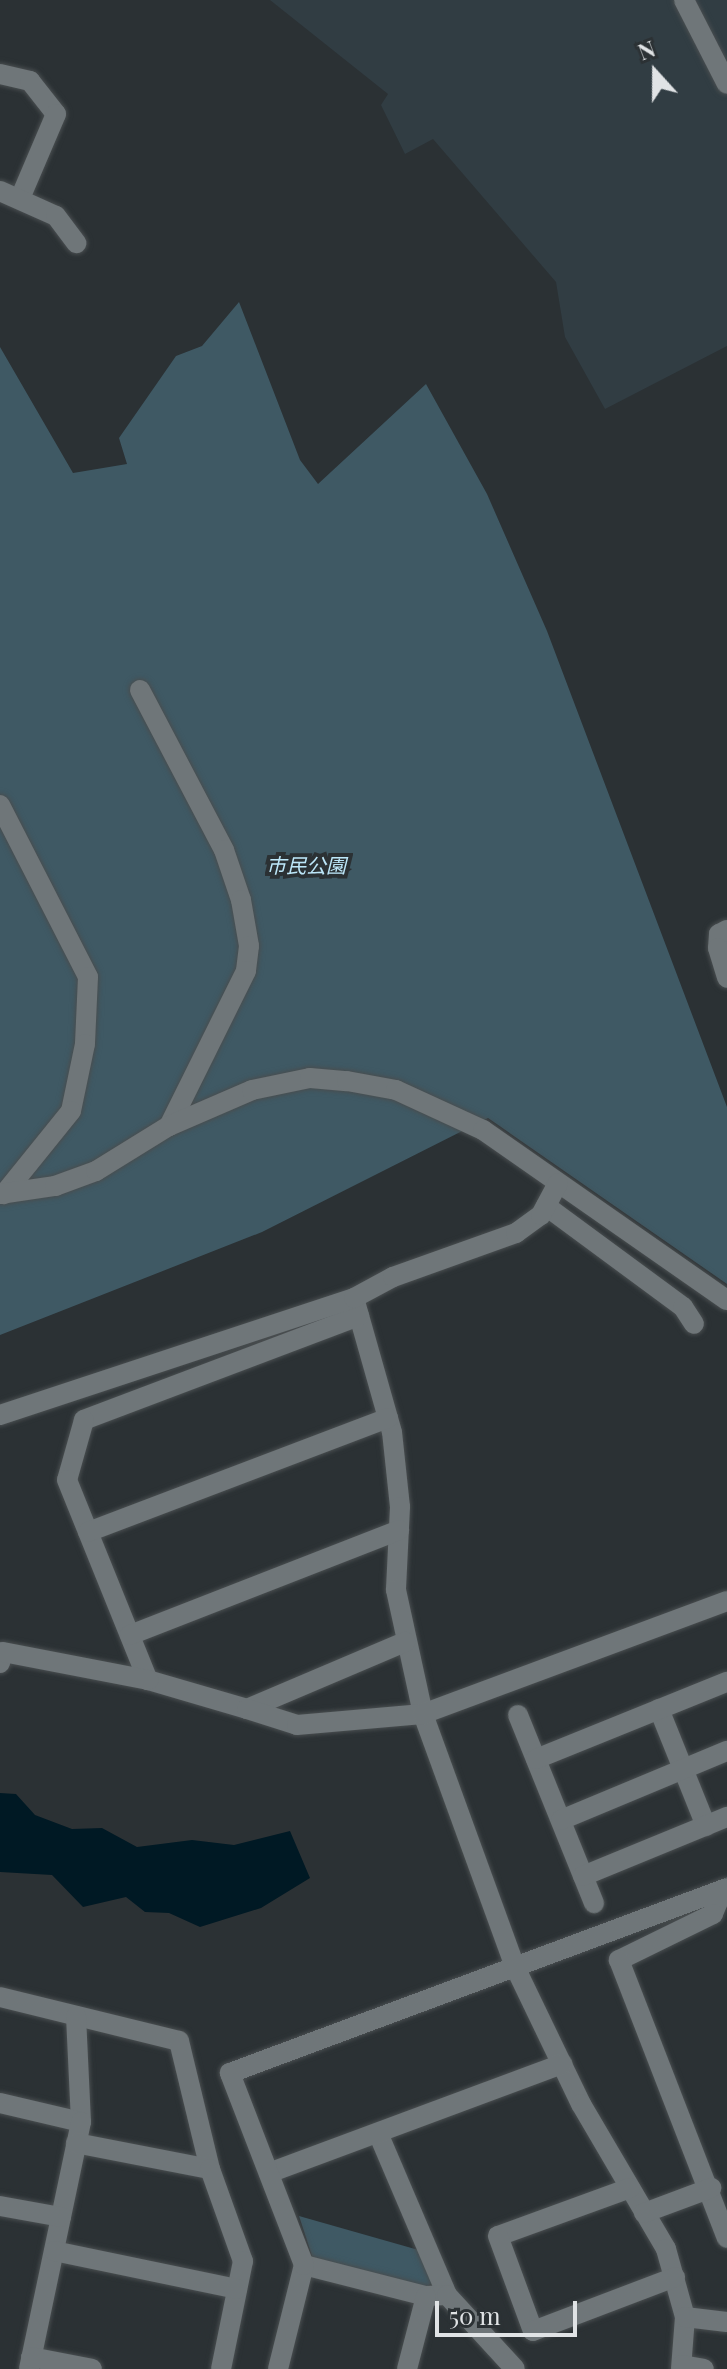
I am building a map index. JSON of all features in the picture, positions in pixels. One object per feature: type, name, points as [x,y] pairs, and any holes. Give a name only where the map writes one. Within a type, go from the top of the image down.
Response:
[{"type":"street","points":[[684,0],[727,84]]},
{"type":"street","points":[[0,74],[30,81],[56,114],[21,196]]},
{"type":"street","points":[[0,191],[21,196],[56,216],[76,243]]},
{"type":"street","points":[[140,690],[224,850],[241,900],[249,946],[246,971],[169,1126]]},
{"type":"street","points":[[0,805],[88,977],[85,1044],[71,1111],[2,1194]]},
{"type":"street","points":[[727,930],[719,934],[718,948],[727,978]]},
{"type":"street","points":[[2,1194],[55,1186],[96,1171],[169,1126],[280,1082],[347,1081],[396,1090],[440,1107],[483,1130],[727,1300]]},
{"type":"street","points":[[148,1680],[67,1480],[84,1420],[357,1307],[393,1277],[516,1233],[546,1206],[558,1183]]},
{"type":"street","points":[[546,1206],[683,1307],[694,1324]]},
{"type":"street","points":[[0,1415],[357,1307]]},
{"type":"street","points":[[357,1307],[388,1418],[399,1530],[396,1590],[423,1714],[516,1969],[562,2064],[644,2213],[675,2277],[685,2317],[682,2367],[704,2369]]},
{"type":"street","points":[[88,1532],[388,1418]]},
{"type":"street","points":[[130,1635],[399,1530]]},
{"type":"street","points":[[0,1663],[3,1652],[148,1680],[297,1725],[423,1714],[727,1601]]},
{"type":"street","points":[[247,1709],[405,1642]]},
{"type":"street","points":[[536,1759],[727,1682]]},
{"type":"street","points":[[659,1709],[706,1826]]},
{"type":"street","points":[[518,1715],[594,1903]]},
{"type":"street","points":[[561,1820],[727,1751]]},
{"type":"street","points":[[583,1876],[727,1817]]},
{"type":"street","points":[[278,2369],[304,2265],[230,2073],[725,1889]]},
{"type":"street","points":[[725,1889],[713,1914],[619,1960],[711,2188],[727,2238]]},
{"type":"street","points":[[0,1997],[179,2041],[210,2169],[243,2261],[221,2369]]},
{"type":"street","points":[[76,2016],[81,2122],[30,2363],[92,2369]]},
{"type":"street","points":[[269,2173],[562,2064]]},
{"type":"street","points":[[0,2103],[81,2122]]},
{"type":"street","points":[[378,2133],[447,2295],[515,2369]]},
{"type":"street","points":[[76,2143],[210,2169]]},
{"type":"street","points":[[630,2188],[498,2236],[533,2331],[675,2277]]},
{"type":"street","points":[[644,2213],[711,2188]]},
{"type":"street","points":[[0,2206],[61,2217]]},
{"type":"street","points":[[54,2251],[237,2289]]},
{"type":"street","points":[[304,2265],[426,2296],[447,2295]]},
{"type":"street","points":[[407,2369],[426,2296]]},
{"type":"street","points":[[685,2317],[727,2322]]},
{"type":"shaded area","points":[[270,0],[727,0],[727,346],[605,409],[565,337],[556,282],[433,139],[405,154],[381,105],[388,94]]},
{"type":"shaded area","points":[[0,1793],[16,1794],[35,1815],[72,1829],[102,1828],[137,1847],[192,1840],[234,1845],[290,1831],[310,1878],[261,1908],[200,1927],[169,1913],[145,1912],[126,1897],[83,1907],[52,1875],[0,1872]]},
{"type":"green space","name":"市民公園","points":[[239,302],[300,460],[318,484],[426,384],[487,494],[547,631],[727,1107],[727,1284],[488,1118],[262,1232],[0,1335],[0,347],[73,473],[127,464],[119,438],[176,356],[202,346]]},
{"type":"green space","points":[[299,2216],[422,2251],[435,2280],[427,2287],[313,2259]]}]
